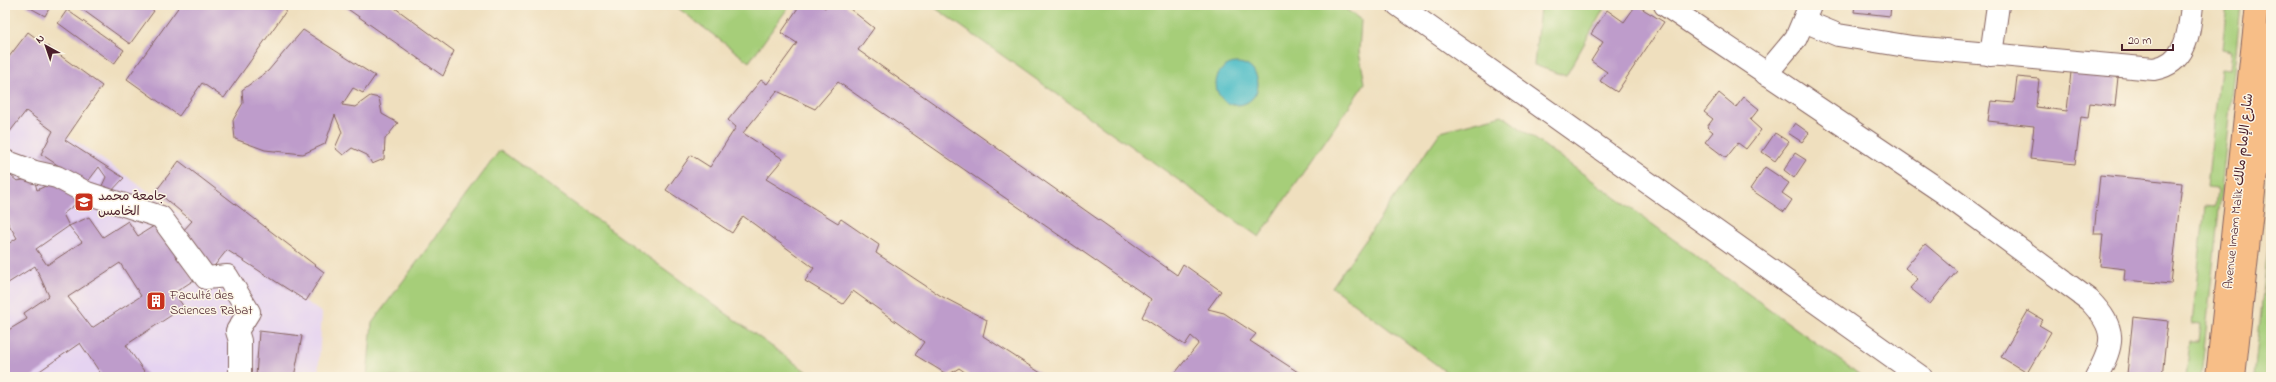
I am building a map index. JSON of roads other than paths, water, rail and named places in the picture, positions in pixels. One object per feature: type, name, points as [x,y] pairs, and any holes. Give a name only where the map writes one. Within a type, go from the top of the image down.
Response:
[{"type":"main road","name":"Avenue Imam Malik شارع الإمام مالك","points":[[2217,377],[2257,5]]},
{"type":"main road","name":"Avenue Imam Malik شارع الإمام مالك","points":[[2234,377],[2271,35]]},
{"type":"street","points":[[1665,5],[1944,193],[2089,300],[2103,314],[2110,337],[2111,347],[2096,377]]},
{"type":"street","points":[[1992,55],[1998,5]]},
{"type":"street","points":[[1766,74],[1796,38],[1807,13],[1838,35],[1912,47],[2132,69],[2154,69],[2164,67],[2182,52],[2189,35],[2192,5]]},
{"type":"street","points":[[1402,7],[1921,377]]},
{"type":"street","points":[[5,161],[35,172],[57,177],[87,193],[157,215],[167,223],[206,278],[227,276],[249,312],[237,331],[240,341],[240,377]]},
{"type":"water","points":[[1233,63],[1241,63],[1249,66],[1255,72],[1258,84],[1255,96],[1249,102],[1241,105],[1233,105],[1225,102],[1219,96],[1216,88],[1216,80],[1219,72],[1225,66]]},
{"type":"place","name":"جامعة محمد الخامس","points":[[84,202]]},
{"type":"place","name":"Faculté des Sciences Rabat","points":[[156,301]]}]
